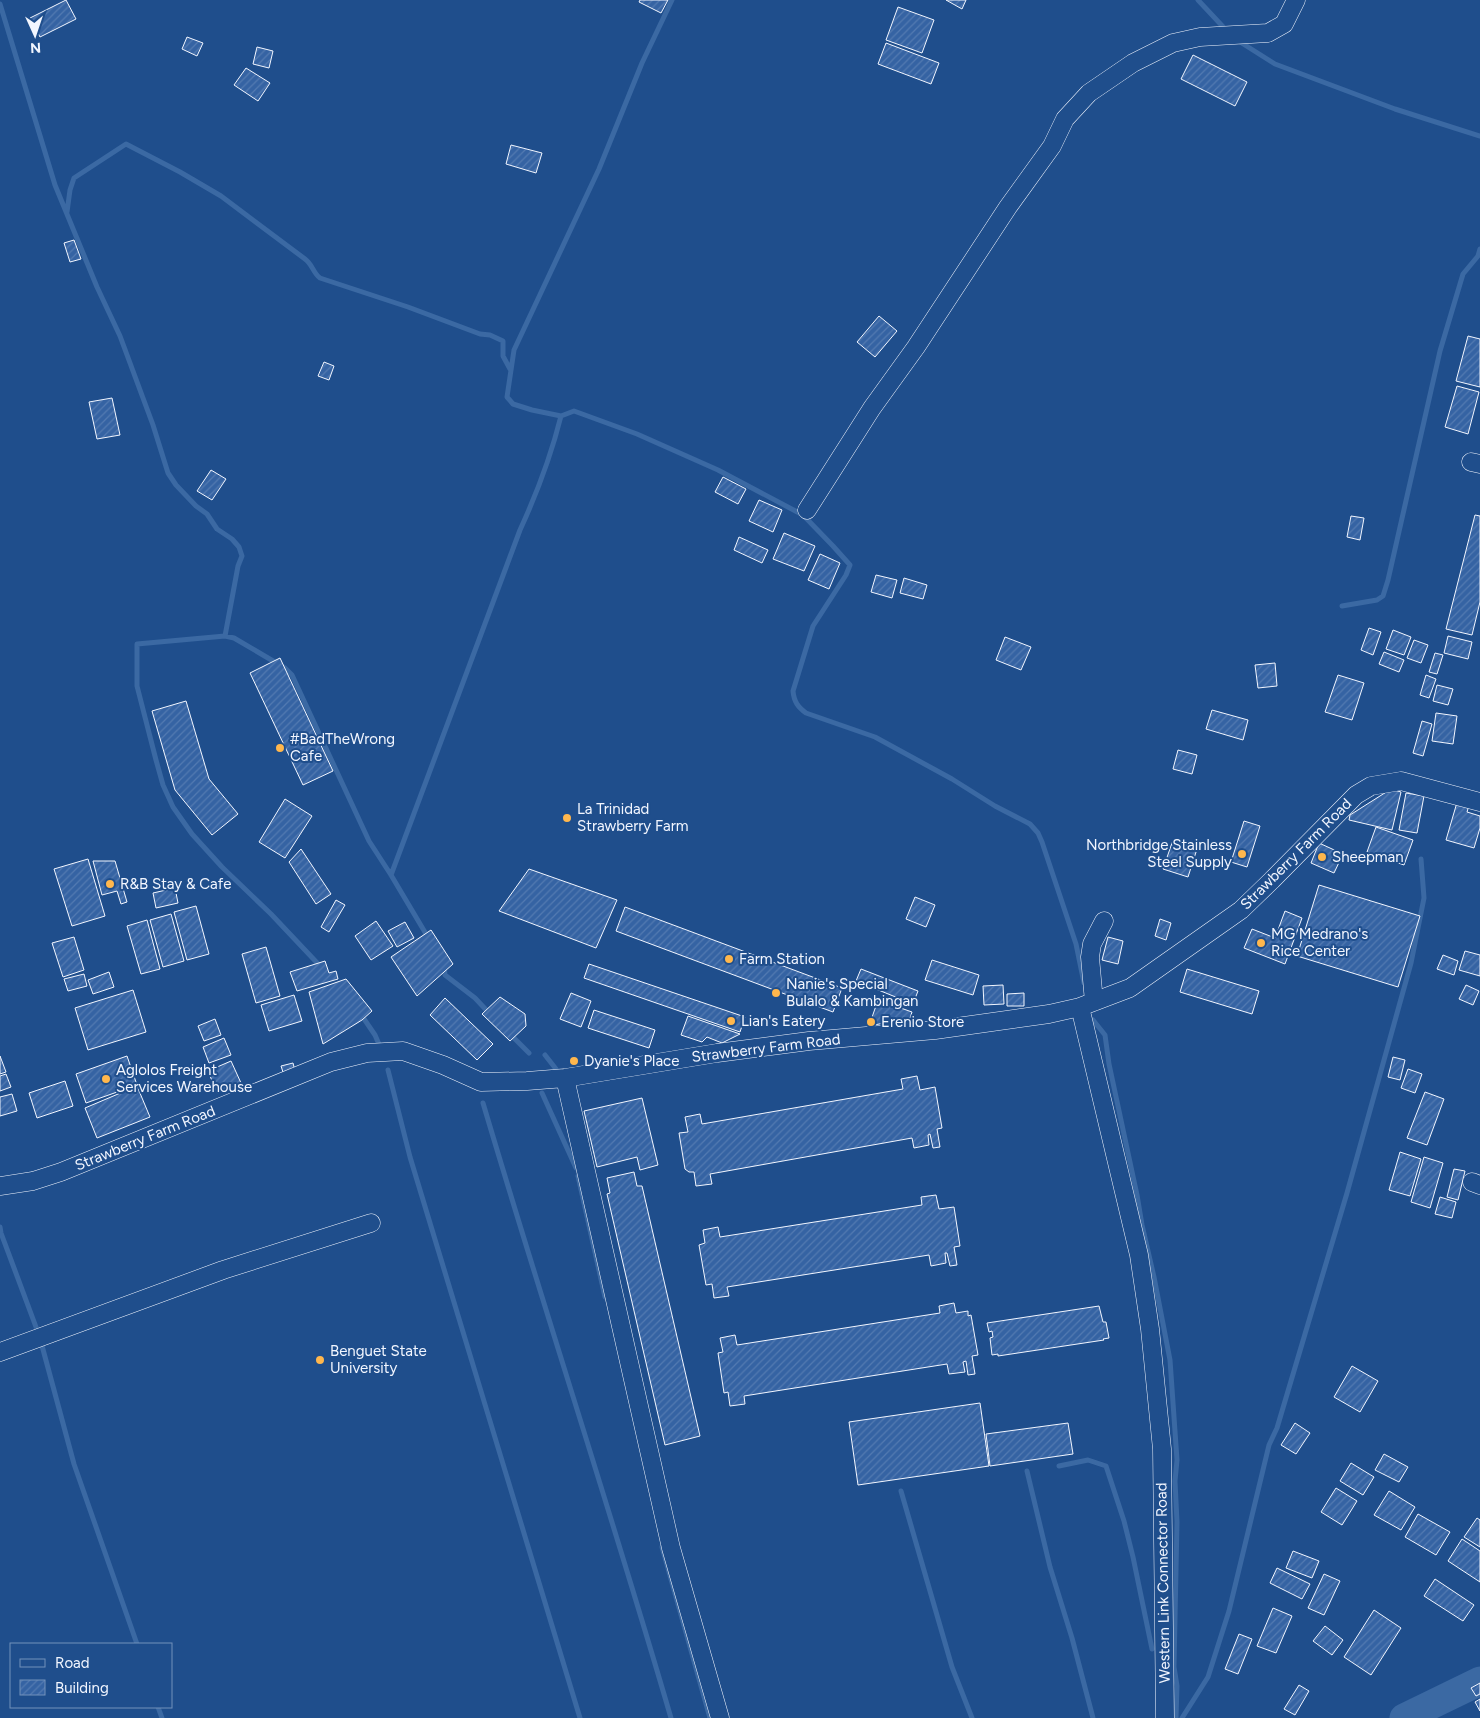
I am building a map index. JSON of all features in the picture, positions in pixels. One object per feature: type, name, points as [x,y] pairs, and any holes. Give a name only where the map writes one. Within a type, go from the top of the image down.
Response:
[{"type":"street","points":[[807,510],[867,416],[916,347],[1008,207],[1052,146],[1066,119],[1089,93],[1133,63],[1173,43],[1200,37],[1268,33],[1284,24],[1296,0]]},
{"type":"street","name":"Strawberry Farm Road","points":[[0,1186],[33,1181],[62,1172],[331,1062],[367,1053],[403,1051],[443,1065],[482,1082],[527,1082],[565,1078],[717,1053],[809,1041],[935,1030],[1049,1014],[1087,1005],[1130,988],[1241,910],[1351,800],[1371,786],[1401,781],[1480,802]]},
{"type":"street","name":"Western Link Connector Road","points":[[1104,921],[1092,944],[1087,1005],[1139,1256],[1150,1329],[1162,1449],[1165,1718]]},
{"type":"street","points":[[565,1078],[670,1548],[720,1718]]},
{"type":"street","points":[[0,1352],[223,1270],[371,1223]]},
{"type":"building","points":[[66,0],[76,19],[40,37],[30,18]]},
{"type":"building","points":[[640,0],[668,0],[661,13],[639,2]]},
{"type":"building","points":[[946,0],[966,0],[962,9]]},
{"type":"building","points":[[898,7],[934,20],[922,53],[886,40]]},
{"type":"building","points":[[187,37],[203,43],[197,56],[182,49]]},
{"type":"building","points":[[886,43],[939,63],[931,84],[878,64]]},
{"type":"building","points":[[257,47],[273,51],[269,68],[253,64]]},
{"type":"building","points":[[1193,55],[1247,82],[1235,106],[1181,79]]},
{"type":"building","points":[[246,68],[270,83],[258,101],[234,85]]},
{"type":"building","points":[[511,145],[542,153],[536,173],[506,164]]},
{"type":"building","points":[[74,240],[81,259],[70,262],[64,243]]},
{"type":"building","points":[[879,316],[897,331],[875,357],[857,342]]},
{"type":"building","points":[[1468,336],[1480,339],[1480,387],[1456,381]]},
{"type":"building","points":[[324,362],[334,366],[329,380],[318,376]]},
{"type":"building","points":[[1457,386],[1479,392],[1468,434],[1445,427]]},
{"type":"building","points":[[112,398],[120,435],[97,439],[89,402]]},
{"type":"building","points":[[211,470],[226,479],[212,500],[197,491]]},
{"type":"building","points":[[723,477],[746,489],[738,504],[715,492]]},
{"type":"building","points":[[759,500],[782,510],[773,532],[749,521]]},
{"type":"building","points":[[1475,515],[1480,516],[1480,602],[1472,635],[1446,629]]},
{"type":"building","points":[[1351,516],[1364,518],[1360,540],[1347,537]]},
{"type":"building","points":[[784,533],[815,546],[804,571],[773,559]]},
{"type":"building","points":[[739,537],[768,550],[762,563],[734,550]]},
{"type":"building","points":[[820,554],[840,563],[829,589],[808,580]]},
{"type":"building","points":[[876,575],[897,580],[892,598],[871,592]]},
{"type":"building","points":[[904,578],[927,585],[923,599],[900,593]]},
{"type":"building","points":[[1369,628],[1381,632],[1373,655],[1361,650]]},
{"type":"building","points":[[1393,630],[1411,637],[1404,655],[1386,649]]},
{"type":"building","points":[[1448,636],[1472,642],[1468,659],[1444,653]]},
{"type":"building","points":[[1005,637],[1031,647],[1021,670],[996,660]]},
{"type":"building","points":[[1414,640],[1428,645],[1421,663],[1407,658]]},
{"type":"building","points":[[1384,652],[1404,660],[1399,672],[1379,664]]},
{"type":"building","points":[[1435,653],[1443,655],[1437,674],[1429,672]]},
{"type":"building","points":[[280,658],[333,771],[303,785],[250,673]]},
{"type":"building","points":[[1275,663],[1277,686],[1258,688],[1255,665]]},
{"type":"building","points":[[1338,675],[1364,683],[1352,720],[1325,712]]},
{"type":"building","points":[[1426,675],[1436,679],[1429,698],[1420,695]]},
{"type":"building","points":[[1437,685],[1453,689],[1448,705],[1433,701]]},
{"type":"building","points":[[186,701],[209,779],[238,814],[212,835],[175,790],[152,711]]},
{"type":"building","points":[[1212,710],[1248,720],[1243,740],[1206,729]]},
{"type":"building","points":[[1436,713],[1457,716],[1453,744],[1432,741]]},
{"type":"building","points":[[1422,721],[1432,724],[1423,756],[1413,753]]},
{"type":"building","points":[[1178,750],[1197,755],[1192,774],[1173,769]]},
{"type":"building","points":[[1391,789],[1401,792],[1392,830],[1349,820],[1350,815]]},
{"type":"building","points":[[1406,793],[1424,796],[1417,833],[1399,830]]},
{"type":"building","points":[[285,799],[312,816],[285,858],[259,842]]},
{"type":"building","points":[[1458,799],[1470,802],[1467,812],[1480,816],[1480,828],[1474,848],[1446,840]]},
{"type":"building","points":[[1244,821],[1260,826],[1247,867],[1231,862]]},
{"type":"building","points":[[1376,827],[1413,840],[1404,865],[1367,852]]},
{"type":"building","points":[[1173,840],[1197,849],[1188,877],[1163,869]]},
{"type":"building","points":[[1319,843],[1343,854],[1334,873],[1311,863]]},
{"type":"building","points":[[301,849],[331,894],[316,904],[289,862]]},
{"type":"building","points":[[88,859],[105,916],[72,926],[54,869]]},
{"type":"building","points":[[93,861],[115,861],[127,902],[121,904],[117,891],[102,895]]},
{"type":"building","points":[[529,869],[617,900],[596,948],[499,911]]},
{"type":"building","points":[[1319,885],[1420,916],[1398,987],[1297,956]]},
{"type":"building","points":[[175,888],[178,903],[156,908],[153,893]]},
{"type":"building","points":[[915,897],[935,905],[926,927],[906,919]]},
{"type":"building","points":[[336,900],[345,905],[329,932],[321,927]]},
{"type":"building","points":[[196,906],[209,954],[187,960],[174,912]]},
{"type":"building","name":"Farm Station","points":[[625,907],[842,988],[833,1012],[616,931]]},
{"type":"building","points":[[1285,911],[1302,918],[1285,964],[1244,948],[1252,929],[1275,938]]},
{"type":"building","points":[[171,914],[184,961],[163,967],[150,920]]},
{"type":"building","points":[[1160,919],[1171,923],[1166,940],[1155,936]]},
{"type":"building","points":[[147,920],[160,969],[141,974],[127,926]]},
{"type":"building","points":[[376,921],[393,946],[371,960],[355,936]]},
{"type":"building","points":[[405,922],[414,938],[397,947],[388,931]]},
{"type":"building","points":[[431,930],[453,964],[417,996],[391,957]]},
{"type":"building","points":[[74,937],[84,970],[63,977],[52,943]]},
{"type":"building","points":[[1108,937],[1123,941],[1118,964],[1102,960]]},
{"type":"building","points":[[266,947],[280,996],[256,1003],[242,954]]},
{"type":"building","points":[[1465,951],[1480,955],[1480,976],[1459,970]]},
{"type":"building","points":[[1443,955],[1458,961],[1454,975],[1437,969]]},
{"type":"building","points":[[932,960],[979,975],[973,995],[925,980]]},
{"type":"building","points":[[325,961],[329,973],[336,971],[338,979],[297,991],[290,972]]},
{"type":"building","points":[[589,964],[745,1017],[740,1032],[584,978]]},
{"type":"building","points":[[861,969],[918,991],[913,1004],[856,981]]},
{"type":"building","points":[[1187,969],[1259,991],[1252,1014],[1180,992]]},
{"type":"building","points":[[109,972],[114,987],[93,994],[88,980]]},
{"type":"building","points":[[84,974],[87,986],[68,991],[64,979]]},
{"type":"building","points":[[346,979],[372,1011],[362,1020],[323,1044],[309,992]]},
{"type":"building","points":[[1003,985],[1004,1004],[984,1005],[983,986]]},
{"type":"building","points":[[1466,985],[1479,991],[1473,1005],[1459,999]]},
{"type":"building","points":[[133,990],[146,1032],[88,1050],[75,1008]]},
{"type":"building","points":[[571,993],[591,1001],[581,1027],[560,1019]]},
{"type":"building","points":[[1024,993],[1024,1006],[1007,1006],[1007,994]]},
{"type":"building","points":[[294,995],[302,1021],[269,1031],[261,1005]]},
{"type":"building","points":[[500,997],[525,1014],[526,1026],[510,1041],[482,1014]]},
{"type":"building","points":[[445,998],[493,1044],[477,1060],[430,1015]]},
{"type":"building","points":[[878,1000],[912,1012],[910,1018],[869,1026]]},
{"type":"building","points":[[594,1010],[655,1030],[649,1048],[588,1028]]},
{"type":"building","points":[[688,1016],[740,1034],[722,1043],[707,1037],[702,1042],[681,1035]]},
{"type":"building","points":[[215,1019],[221,1035],[204,1041],[198,1026]]},
{"type":"building","points":[[224,1038],[231,1055],[209,1063],[203,1047]]},
{"type":"building","points":[[0,1056],[6,1072],[0,1074]]},
{"type":"building","name":"Aglolos Freight Services Warehouse","points":[[127,1056],[137,1085],[86,1103],[76,1074]]},
{"type":"building","points":[[1393,1057],[1405,1060],[1400,1080],[1388,1077]]},
{"type":"building","points":[[231,1061],[241,1083],[217,1093],[208,1071]]},
{"type":"building","points":[[293,1063],[295,1071],[284,1075],[281,1066]]},
{"type":"building","points":[[1408,1069],[1422,1074],[1415,1093],[1401,1088]]},
{"type":"building","points":[[6,1074],[11,1087],[0,1091],[0,1076]]},
{"type":"building","points":[[917,1076],[920,1090],[935,1087],[942,1128],[937,1129],[940,1147],[933,1148],[930,1134],[928,1135],[929,1145],[914,1148],[912,1138],[710,1174],[712,1184],[696,1186],[694,1172],[689,1172],[685,1169],[679,1133],[688,1132],[685,1117],[700,1114],[702,1124],[903,1089],[901,1079]]},
{"type":"building","points":[[65,1081],[73,1106],[37,1118],[29,1093]]},
{"type":"building","points":[[137,1086],[150,1117],[97,1138],[85,1108]]},
{"type":"building","points":[[1425,1092],[1444,1099],[1427,1145],[1407,1138]]},
{"type":"building","points":[[12,1094],[17,1111],[0,1116],[0,1097]]},
{"type":"building","points":[[642,1098],[658,1165],[640,1170],[637,1157],[597,1167],[584,1111]]},
{"type":"building","points":[[1400,1152],[1421,1159],[1410,1196],[1389,1190]]},
{"type":"building","points":[[1424,1157],[1443,1163],[1430,1208],[1411,1202]]},
{"type":"building","points":[[1454,1169],[1465,1171],[1458,1200],[1447,1197]]},
{"type":"building","points":[[634,1172],[637,1186],[642,1186],[700,1436],[665,1445],[607,1194],[610,1193],[607,1178]]},
{"type":"building","points":[[936,1195],[939,1209],[954,1207],[960,1246],[954,1247],[957,1265],[950,1266],[947,1253],[945,1253],[946,1263],[931,1266],[929,1255],[727,1287],[729,1296],[714,1298],[712,1284],[706,1285],[699,1245],[705,1243],[703,1230],[718,1227],[720,1237],[922,1205],[921,1197]]},
{"type":"building","points":[[1440,1197],[1456,1202],[1452,1218],[1435,1214]]},
{"type":"building","points":[[954,1303],[956,1313],[968,1311],[968,1316],[971,1315],[978,1355],[972,1356],[975,1374],[968,1375],[966,1361],[963,1362],[965,1372],[949,1374],[947,1364],[744,1396],[745,1404],[730,1406],[728,1392],[724,1393],[718,1353],[723,1352],[720,1338],[735,1335],[737,1345],[940,1313],[939,1306]]},
{"type":"building","points":[[1099,1306],[1103,1322],[1106,1322],[1109,1338],[998,1356],[998,1354],[992,1355],[990,1338],[993,1337],[992,1331],[989,1332],[987,1323]]},
{"type":"building","points":[[1352,1366],[1378,1381],[1360,1412],[1334,1397]]},
{"type":"building","points":[[980,1403],[989,1466],[858,1485],[849,1422]]},
{"type":"building","points":[[1068,1423],[1073,1454],[990,1466],[986,1434]]},
{"type":"building","points":[[1295,1423],[1310,1433],[1296,1454],[1281,1445]]},
{"type":"building","points":[[1384,1454],[1408,1467],[1399,1482],[1375,1470]]},
{"type":"building","points":[[1351,1463],[1374,1477],[1363,1495],[1340,1481]]},
{"type":"building","points":[[1336,1488],[1357,1501],[1342,1525],[1321,1512]]},
{"type":"building","points":[[1389,1491],[1415,1507],[1401,1530],[1374,1515]]},
{"type":"building","points":[[1418,1514],[1450,1532],[1436,1555],[1405,1537]]},
{"type":"building","points":[[1477,1518],[1480,1520],[1480,1547],[1464,1537]]},
{"type":"building","points":[[1462,1539],[1480,1551],[1480,1582],[1448,1561]]},
{"type":"building","points":[[1293,1551],[1319,1561],[1312,1578],[1286,1568]]},
{"type":"building","points":[[1277,1568],[1310,1584],[1302,1599],[1270,1583]]},
{"type":"building","points":[[1324,1574],[1340,1581],[1324,1615],[1308,1608]]},
{"type":"building","points":[[1435,1579],[1474,1605],[1463,1621],[1424,1596]]},
{"type":"building","points":[[1273,1608],[1292,1616],[1276,1653],[1257,1646]]},
{"type":"building","points":[[1374,1610],[1401,1628],[1371,1675],[1344,1657]]},
{"type":"building","points":[[1325,1626],[1343,1640],[1332,1655],[1313,1641]]},
{"type":"building","points":[[1239,1634],[1252,1639],[1238,1674],[1225,1669]]},
{"type":"building","points":[[1480,1683],[1480,1694],[1476,1696],[1471,1688]]},
{"type":"building","points":[[1299,1685],[1309,1691],[1295,1715],[1284,1709]]},
{"type":"building","points":[[1480,1699],[1480,1711],[1475,1702]]},
{"type":"waterway","points":[[672,0],[642,63],[599,169],[514,350],[507,397],[513,404],[532,410],[561,416],[574,411],[637,434],[718,470],[803,515],[850,565],[846,575],[813,626],[793,691],[797,704],[806,713],[875,737],[1030,824],[1038,833],[1042,842],[1076,944],[1084,983]]},
{"type":"waterway","points":[[1198,0],[1227,31]]},
{"type":"waterway","points":[[0,4],[55,185],[97,287],[120,336],[153,425],[168,473],[176,485],[196,506],[207,514],[217,529],[232,539],[239,547],[242,556],[238,566],[225,636]]},
{"type":"waterway","points":[[1237,40],[1275,64],[1395,109],[1480,136]]},
{"type":"waterway","points":[[67,212],[74,178],[126,144],[221,196],[305,259],[320,278],[503,341],[503,356],[510,369]]},
{"type":"waterway","points":[[1342,606],[1377,600],[1383,596],[1440,351],[1463,274],[1478,256],[1480,249]]},
{"type":"waterway","points":[[391,875],[520,530],[543,474],[561,416]]},
{"type":"waterway","points":[[321,967],[271,914],[222,867],[192,834],[173,807],[163,785],[137,686],[137,644],[225,636],[234,638],[285,668],[292,675],[369,841],[429,939]]},
{"type":"waterway","points":[[1182,1718],[1208,1677],[1229,1611],[1269,1445],[1277,1428],[1347,1193],[1411,963],[1424,898],[1421,859]]},
{"type":"waterway","points":[[444,965],[445,975],[475,998],[490,1014]]},
{"type":"waterway","points":[[360,1013],[375,1035],[381,1049]]},
{"type":"waterway","points":[[1093,1020],[1105,1035],[1109,1064],[1170,1360],[1177,1460],[1175,1481],[1177,1522],[1174,1667],[1177,1686],[1176,1718]]},
{"type":"waterway","points":[[510,1034],[529,1053]]},
{"type":"waterway","points":[[545,1055],[556,1069]]},
{"type":"waterway","points":[[388,1070],[410,1157],[580,1718]]},
{"type":"waterway","points":[[542,1093],[576,1168]]},
{"type":"waterway","points":[[483,1103],[671,1718]]},
{"type":"waterway","points":[[578,1176],[605,1297]]},
{"type":"waterway","points":[[0,1227],[36,1327]]},
{"type":"waterway","points":[[41,1342],[74,1464],[137,1643]]},
{"type":"waterway","points":[[1059,1466],[1088,1460],[1106,1466],[1124,1521],[1152,1649]]},
{"type":"waterway","points":[[1027,1471],[1050,1567],[1072,1638],[1093,1718]]},
{"type":"waterway","points":[[901,1491],[952,1667],[972,1718]]},
{"type":"waterway","points":[[662,1547],[710,1718]]},
{"type":"waterway","points":[[1404,1718],[1480,1681]]},
{"type":"waterway","points":[[158,1708],[162,1718]]},
{"type":"place","name":"#BadTheWrong Cafe","points":[[280,748]]},
{"type":"place","name":"La Trinidad Strawberry Farm","points":[[567,818]]},
{"type":"place","name":"Northbridge Stainless Steel Supply","points":[[1242,854]]},
{"type":"place","name":"Sheepman","points":[[1322,857]]},
{"type":"place","name":"R&B Stay & Cafe","points":[[110,884]]},
{"type":"place","name":"MG Medrano's Rice Center","points":[[1261,943]]},
{"type":"place","name":"Farm Station","points":[[729,959]]},
{"type":"place","name":"Nanie's Special Bulalo & Kambingan","points":[[776,993]]},
{"type":"place","name":"Lian's Eatery","points":[[731,1021]]},
{"type":"place","name":"Erenio Store","points":[[871,1022]]},
{"type":"place","name":"Dyanie's Place","points":[[574,1061]]},
{"type":"place","name":"Aglolos Freight Services Warehouse","points":[[106,1079]]},
{"type":"place","name":"Benguet State University","points":[[320,1360]]}]
